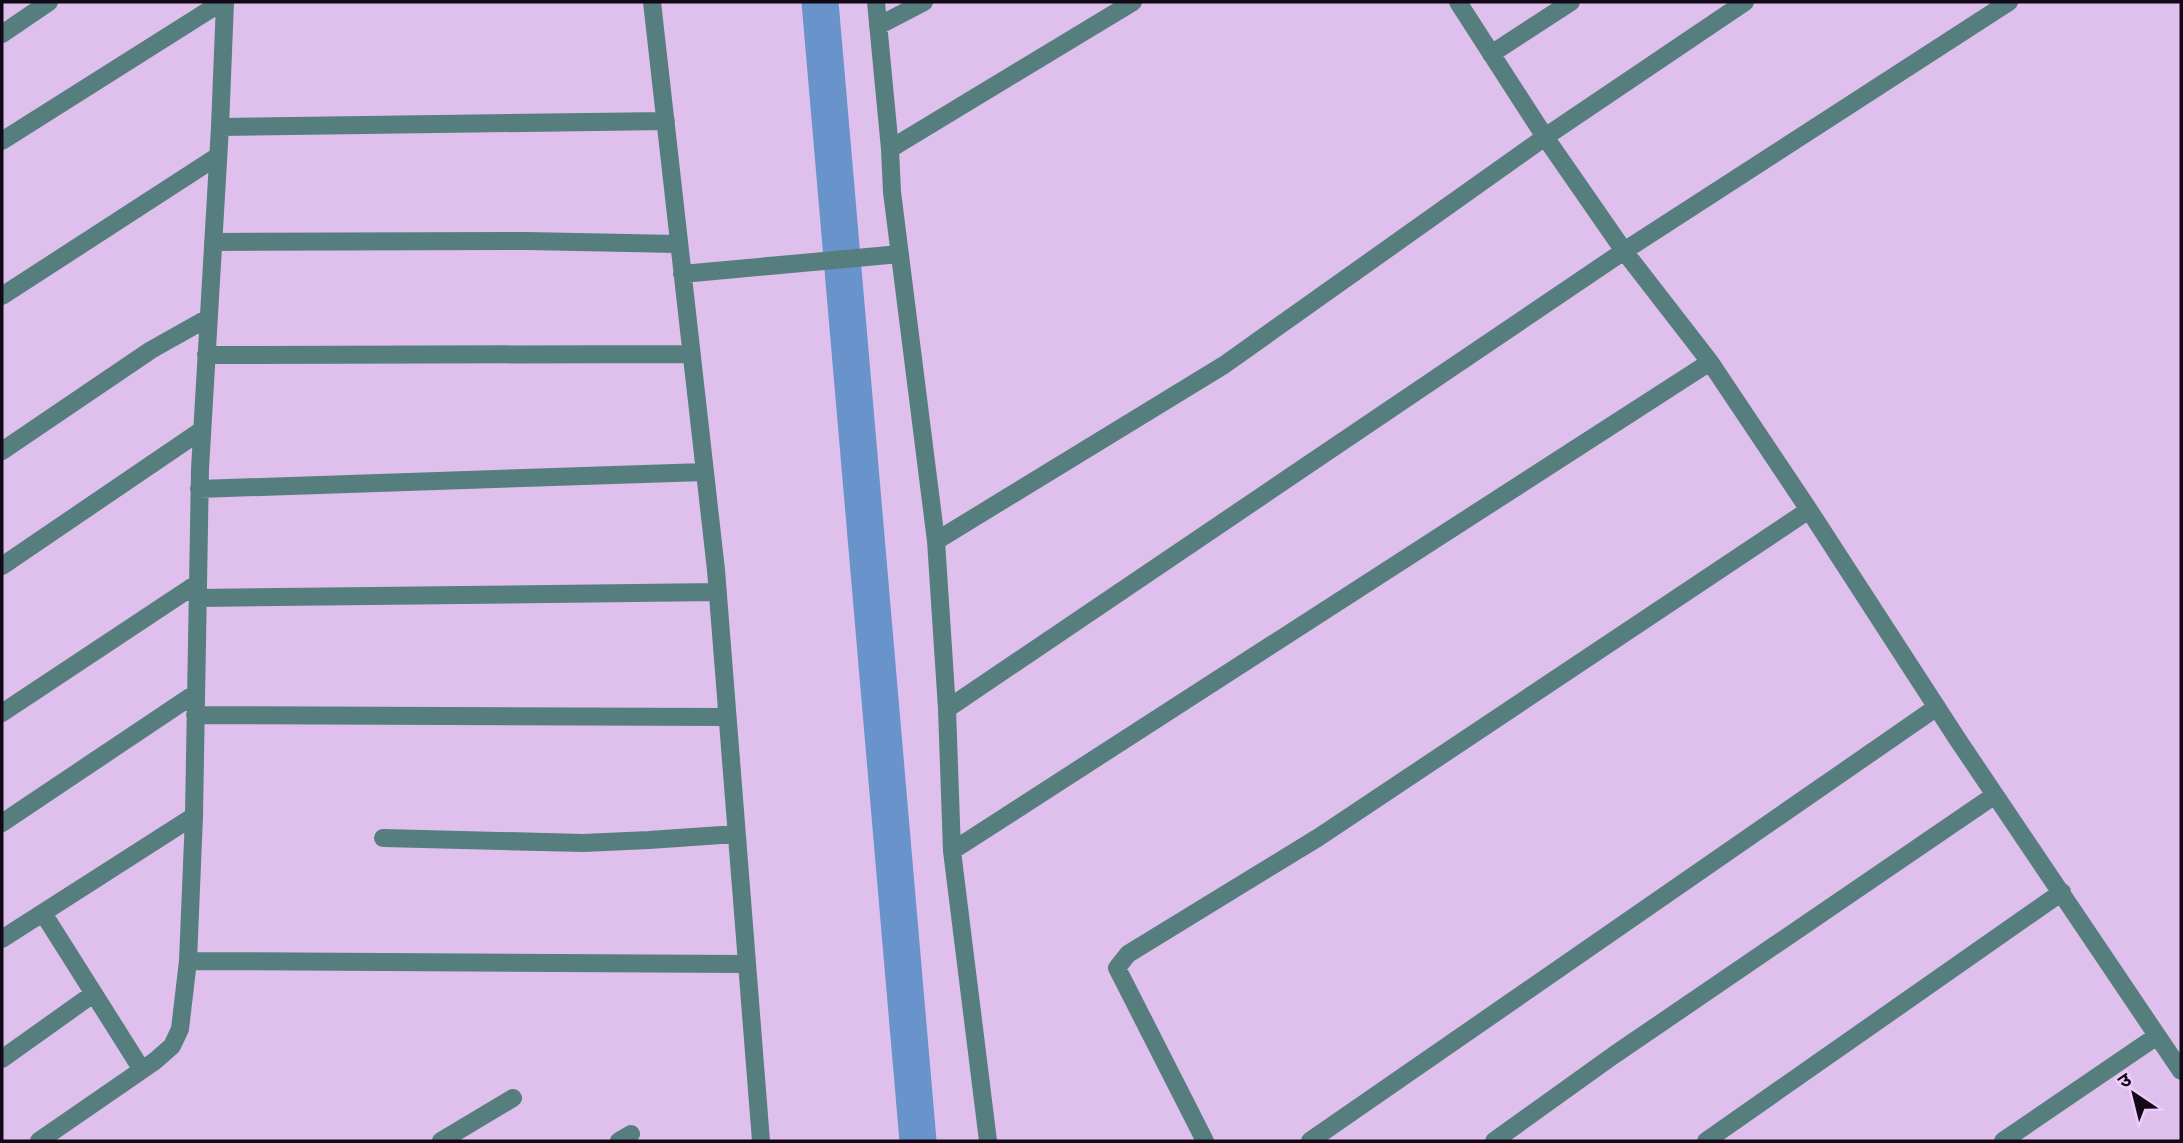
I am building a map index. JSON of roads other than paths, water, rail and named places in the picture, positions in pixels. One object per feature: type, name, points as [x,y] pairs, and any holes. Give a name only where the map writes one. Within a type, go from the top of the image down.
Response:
[{"type":"street","points":[[2,34],[50,2]]},
{"type":"street","points":[[39,1141],[142,1070],[172,1046],[180,1029],[188,961],[194,816],[199,489],[220,127],[223,2]]},
{"type":"street","points":[[2,141],[223,2]]},
{"type":"street","points":[[652,2],[718,592],[761,1141]]},
{"type":"street","points":[[876,2],[892,192],[936,541],[947,709],[952,851],[988,1141]]},
{"type":"street","points":[[878,26],[924,2]]},
{"type":"street","points":[[890,149],[1133,2]]},
{"type":"street","points":[[1458,2],[1545,137],[1625,251],[1710,362],[1995,795],[2181,1071]]},
{"type":"street","points":[[1491,54],[1571,2]]},
{"type":"street","points":[[936,541],[1224,365],[1545,137],[1745,2]]},
{"type":"street","points":[[947,709],[1625,251],[2009,2]]},
{"type":"street","points":[[220,127],[666,121]]},
{"type":"street","points":[[2,296],[218,156]]},
{"type":"street","points":[[213,242],[526,241],[678,244]]},
{"type":"street","points":[[682,274],[900,254]]},
{"type":"street","points":[[2,451],[151,350],[208,318]]},
{"type":"street","points":[[206,355],[691,354]]},
{"type":"street","points":[[952,851],[1710,362]]},
{"type":"street","points":[[2,566],[202,430]]},
{"type":"street","points":[[199,489],[705,472]]},
{"type":"street","points":[[1205,1141],[1117,968],[1128,954],[1319,837],[1809,510]]},
{"type":"street","points":[[2,713],[197,590],[718,592]]},
{"type":"street","points":[[2,823],[196,692]]},
{"type":"street","points":[[1310,1141],[1937,707]]},
{"type":"street","points":[[195,715],[727,717]]},
{"type":"street","points":[[1494,1141],[1614,1055],[1995,795]]},
{"type":"street","points":[[2,939],[194,816]]},
{"type":"street","points":[[383,838],[583,843],[736,834]]},
{"type":"street","points":[[1706,1141],[2062,892]]},
{"type":"street","points":[[43,913],[142,1070]]},
{"type":"street","points":[[188,961],[746,964]]},
{"type":"street","points":[[2,1059],[93,993]]},
{"type":"street","points":[[2003,1141],[2157,1036]]},
{"type":"street","points":[[441,1141],[513,1098]]},
{"type":"waterway","points":[[820,2],[918,1141]]}]
